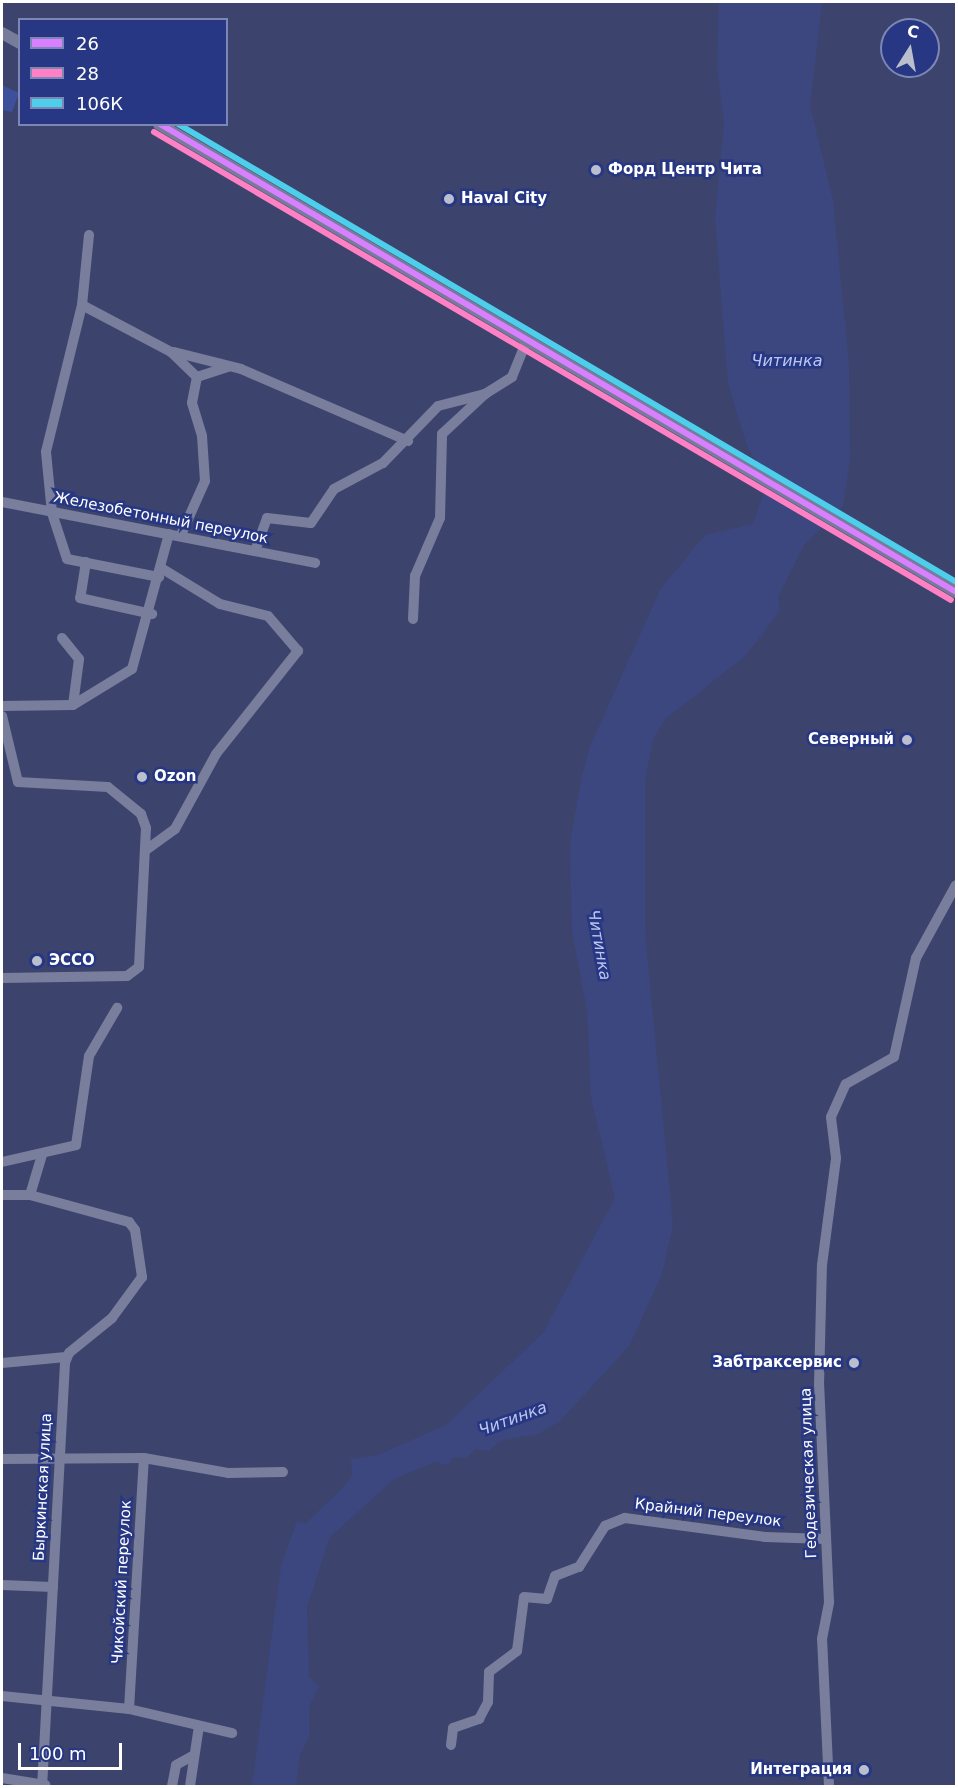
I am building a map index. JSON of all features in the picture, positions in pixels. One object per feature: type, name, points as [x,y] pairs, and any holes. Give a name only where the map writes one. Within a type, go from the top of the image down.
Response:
[{"type":"main road","points":[[2,33],[18,42]]},
{"type":"main road","points":[[162,126],[957,592]]},
{"type":"street","points":[[89,234],[82,305],[46,452],[52,513],[64,556],[86,562],[160,572],[220,604],[268,616],[298,651],[216,754],[176,829],[146,850]]},
{"type":"street","points":[[82,305],[171,352],[234,366],[408,441]]},
{"type":"street","points":[[413,619],[415,576],[440,518],[442,434],[485,394],[512,376],[527,340]]},
{"type":"street","points":[[171,352],[197,377]]},
{"type":"street","points":[[197,377],[234,366]]},
{"type":"street","points":[[181,536],[205,481],[202,436],[192,403],[197,377]]},
{"type":"street","points":[[255,551],[267,518],[311,523],[345,480],[383,463],[408,441],[438,406],[485,394]]},
{"type":"street","name":"Железобетонный переулок","points":[[2,502],[315,563]]},
{"type":"street","points":[[2,706],[73,705],[132,669],[152,614],[169,534]]},
{"type":"street","points":[[86,562],[80,598],[152,614]]},
{"type":"street","points":[[62,638],[79,659],[73,705]]},
{"type":"street","points":[[2,716],[18,782],[108,787],[141,814],[146,850],[139,967],[127,976],[2,978]]},
{"type":"street","name":"Геодезическая улица","points":[[829,1786],[822,1639],[829,1602],[820,1355],[822,1265],[836,1158],[831,1117],[840,1091],[894,1057],[916,958],[957,885]]},
{"type":"street","points":[[2,1162],[42,1155],[79,1140],[89,1056],[117,1008]]},
{"type":"street","points":[[30,1195],[42,1155]]},
{"type":"street","points":[[2,1196],[30,1195],[134,1226],[142,1277],[138,1288],[66,1357],[2,1363]]},
{"type":"street","name":"Быркинская улица","points":[[44,1784],[58,1458],[66,1357]]},
{"type":"street","points":[[2,1459],[144,1458],[228,1473],[284,1472]]},
{"type":"street","name":"Чикойский переулок","points":[[129,1709],[144,1458]]},
{"type":"street","name":"Крайний переулок","points":[[451,1745],[453,1728],[479,1719],[488,1702],[489,1672],[517,1651],[524,1597],[547,1599],[555,1576],[579,1567],[605,1526],[625,1518],[765,1537],[826,1539]]},
{"type":"street","points":[[2,1586],[53,1587]]},
{"type":"street","points":[[2,1696],[129,1709],[232,1733]]},
{"type":"street","points":[[190,1786],[192,1755],[200,1726]]},
{"type":"street","points":[[172,1786],[176,1765],[192,1755]]},
{"type":"street","points":[[2,1778],[44,1784]]},
{"type":"shaded area","points":[[2,85],[18,93],[18,96],[12,112],[2,110]]},
{"type":"water","name":"Читинка","points":[[719,2],[822,2],[810,106],[833,200],[849,365],[850,459],[843,506],[804,545],[778,597],[780,609],[762,635],[744,657],[665,719],[653,739],[645,781],[645,933],[673,1225],[662,1274],[629,1346],[559,1422],[538,1434],[502,1440],[488,1451],[475,1449],[466,1458],[453,1457],[448,1465],[434,1462],[394,1479],[329,1538],[307,1608],[309,1677],[319,1686],[309,1707],[309,1737],[300,1754],[296,1786],[252,1786],[281,1566],[297,1521],[305,1524],[344,1487],[352,1476],[351,1459],[378,1455],[446,1425],[543,1333],[615,1198],[591,1097],[587,1011],[572,931],[570,843],[581,780],[589,749],[660,590],[705,535],[753,524],[768,480],[747,446],[728,383],[715,220],[724,124],[717,65]]},
{"type":"transit line","name":"26","points":[[163,126],[956,592]]},
{"type":"transit line","name":"106К","points":[[181,126],[956,582]]},
{"type":"transit line","name":"28","points":[[154,132],[951,600]]},
{"type":"place","name":"Форд Центр Чита","points":[[596,170]]},
{"type":"place","name":"Haval Сity","points":[[449,199]]},
{"type":"place","name":"Северный","points":[[907,740]]},
{"type":"place","name":"Ozon","points":[[142,777]]},
{"type":"place","name":"ЭССО","points":[[37,961]]},
{"type":"place","name":"Забтраксервис","points":[[854,1363]]},
{"type":"place","name":"Интеграция","points":[[864,1770]]}]
